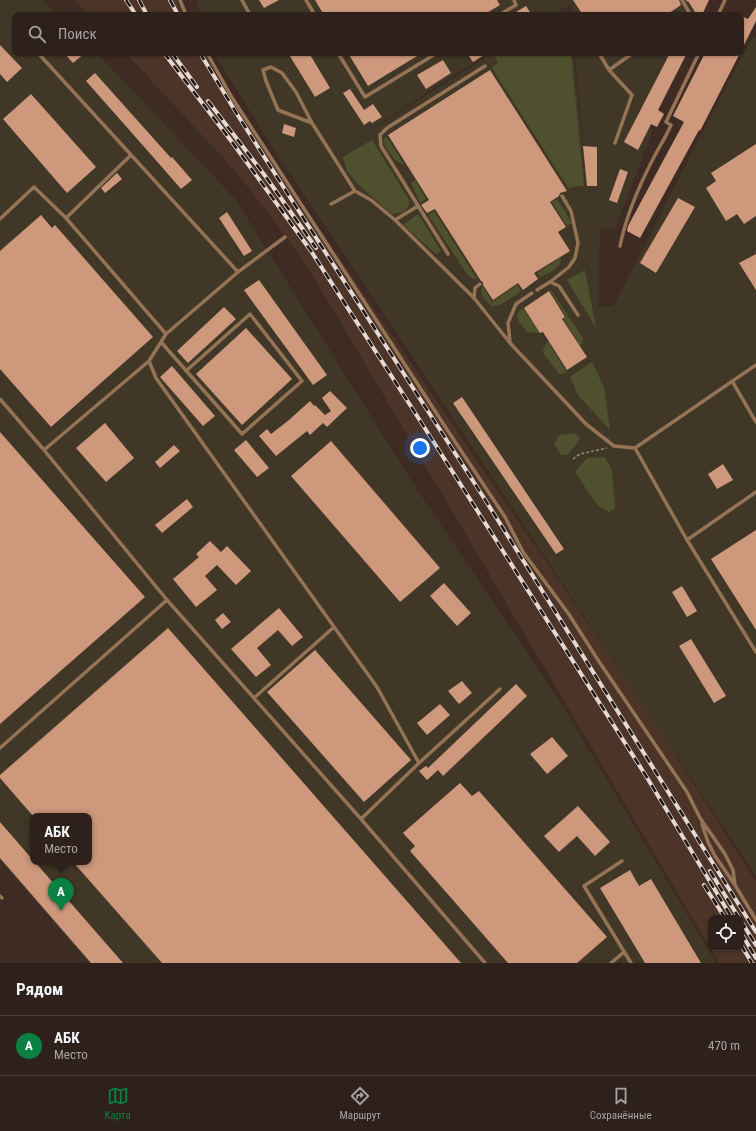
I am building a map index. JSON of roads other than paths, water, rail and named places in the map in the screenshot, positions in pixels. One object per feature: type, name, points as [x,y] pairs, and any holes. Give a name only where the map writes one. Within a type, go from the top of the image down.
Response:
[{"type":"lane","points":[[180,0],[185,12]]},
{"type":"lane","points":[[242,0],[248,12]]},
{"type":"lane","points":[[306,0],[313,12]]},
{"type":"lane","points":[[504,12],[516,5],[514,0]]},
{"type":"lane","points":[[682,0],[689,12]]},
{"type":"lane","points":[[719,12],[725,0]]},
{"type":"lane","points":[[41,56],[238,272]]},
{"type":"lane","points":[[208,56],[231,96],[505,517],[523,552],[568,613],[598,660],[688,792],[715,856],[756,920]]},
{"type":"lane","points":[[340,56],[365,97],[432,56]]},
{"type":"lane","points":[[601,56],[609,70],[632,95],[615,142]]},
{"type":"lane","points":[[609,70],[629,56]]},
{"type":"lane","points":[[620,246],[629,212],[653,160],[668,133],[671,125],[666,122],[698,56]]},
{"type":"lane","points":[[448,254],[381,146],[380,135],[387,128],[485,66]]},
{"type":"lane","points":[[312,123],[278,110],[263,70],[271,67],[282,73],[296,92],[312,123],[354,191],[371,200],[395,220],[474,298],[510,343],[586,424],[614,446],[635,448],[756,365]]},
{"type":"lane","points":[[66,218],[131,155]]},
{"type":"lane","points":[[0,219],[34,187],[66,218],[166,334]]},
{"type":"lane","points":[[331,204],[354,191]]},
{"type":"lane","points":[[537,290],[570,267],[575,258],[578,243],[571,210],[562,196]]},
{"type":"lane","points":[[395,220],[418,206]]},
{"type":"lane","points":[[44,450],[150,361],[166,334],[238,272],[285,237]]},
{"type":"lane","points":[[550,282],[559,286],[578,315]]},
{"type":"lane","points":[[474,298],[475,288],[480,284]]},
{"type":"lane","points":[[510,343],[508,323],[516,304],[532,294]]},
{"type":"lane","points":[[161,342],[186,371],[242,434],[302,381],[250,314],[186,371]]},
{"type":"lane","points":[[150,361],[156,378],[377,687],[419,763]]},
{"type":"lane","points":[[732,381],[756,422]]},
{"type":"lane","points":[[0,399],[44,450],[167,600],[361,819],[485,963]]},
{"type":"lane","points":[[635,448],[687,540],[756,652]]},
{"type":"lane","points":[[687,540],[756,492]]},
{"type":"lane","points":[[0,748],[167,600]]},
{"type":"lane","points":[[254,698],[334,627]]},
{"type":"lane","points":[[361,819],[419,763],[500,689]]},
{"type":"lane","points":[[700,818],[725,854],[733,870],[735,885]]},
{"type":"lane","points":[[622,861],[584,886],[631,963]]},
{"type":"lane","points":[[611,963],[624,952]]},
{"type":"railway","points":[[126,0],[134,12]]},
{"type":"railway","points":[[139,0],[145,12]]},
{"type":"railway","points":[[170,0],[176,12]]},
{"type":"railway","points":[[166,56],[232,142],[311,251],[646,776],[730,915]]},
{"type":"railway","points":[[174,56],[197,87]]},
{"type":"railway","points":[[202,56],[293,202],[484,498],[756,932]]},
{"type":"railway","points":[[208,101],[266,177],[316,248]]},
{"type":"railway","points":[[710,871],[737,915]]},
{"type":"railway","points":[[704,885],[723,915]]},
{"type":"railway","points":[[744,926],[756,945]]},
{"type":"railway","points":[[744,938],[756,958]]},
{"type":"railway","points":[[744,950],[752,963]]},
{"type":"place","name":"АБК","points":[[61,911]]}]
